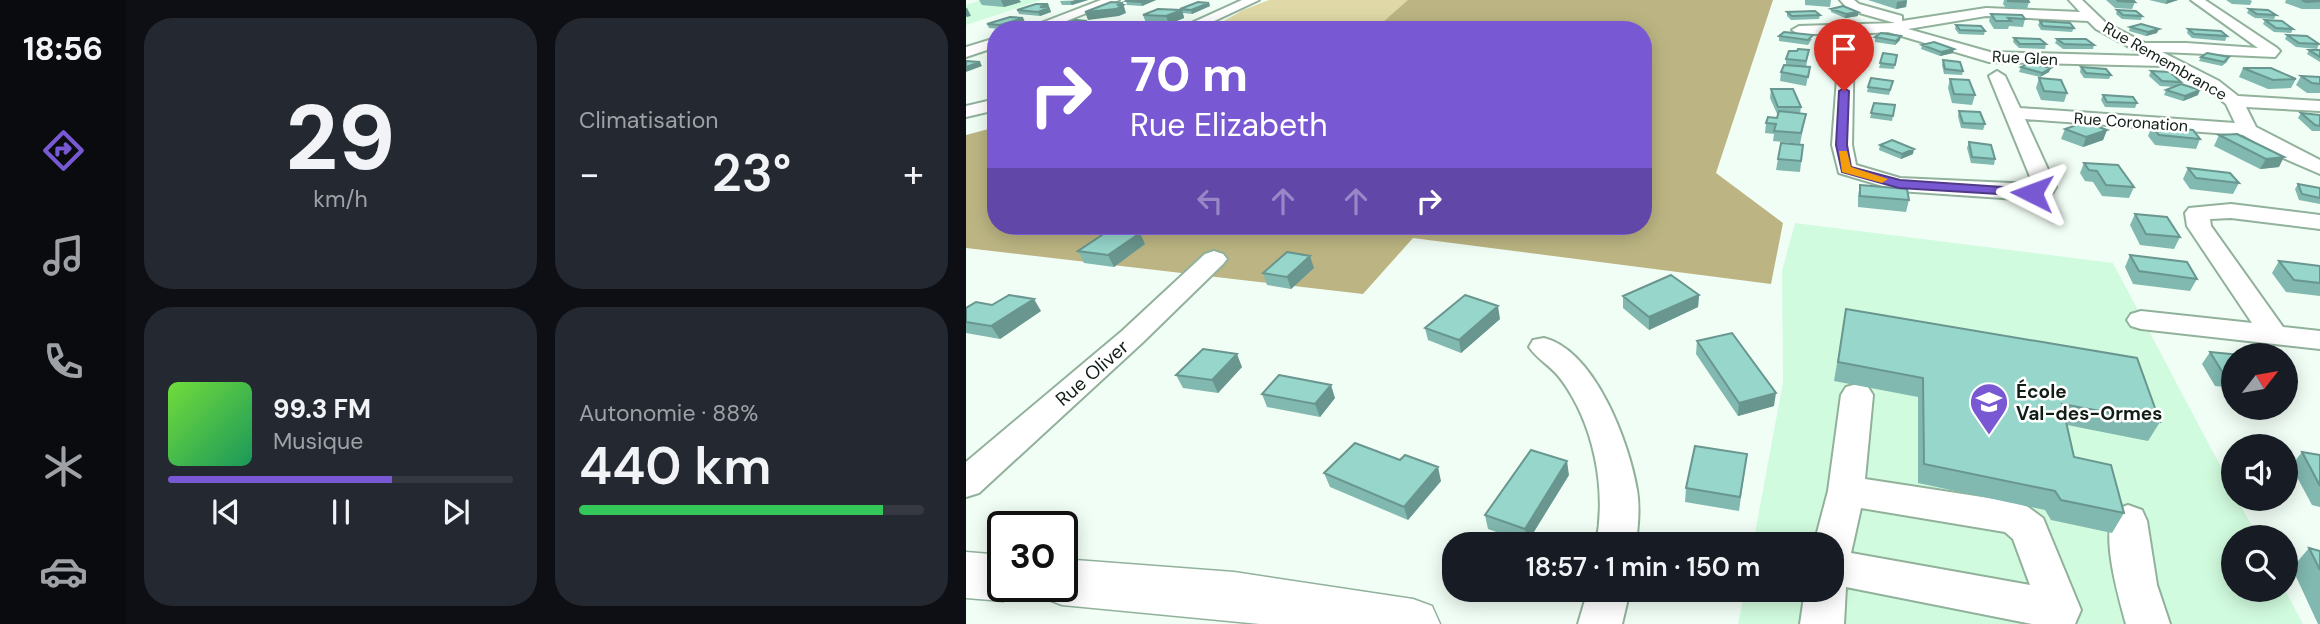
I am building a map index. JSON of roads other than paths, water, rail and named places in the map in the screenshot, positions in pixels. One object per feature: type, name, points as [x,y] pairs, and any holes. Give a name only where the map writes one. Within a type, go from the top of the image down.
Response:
[{"type":"main road","points":[[966,575],[987,577]]},
{"type":"main road","points":[[1078,583],[1234,596],[1413,624]]},
{"type":"street","points":[[1055,21],[1113,0]]},
{"type":"street","points":[[1204,21],[1253,0]]},
{"type":"street","points":[[1846,0],[1854,7],[1910,22]]},
{"type":"street","points":[[1956,0],[1966,13]]},
{"type":"street","name":"Rue Remembrance","points":[[2075,0],[2101,26],[2213,85],[2234,101],[2248,131]]},
{"type":"street","points":[[2140,48],[2186,47],[2270,54],[2272,51],[2197,0]]},
{"type":"street","points":[[1799,30],[1888,28],[1966,13],[2090,17]]},
{"type":"street","name":"Rue Glen","points":[[1888,28],[1938,40],[1989,57],[2167,61]]},
{"type":"street","points":[[1853,30],[1847,38],[1842,145],[1846,169],[1899,184],[2032,193],[2045,187],[1997,76]]},
{"type":"street","points":[[966,52],[987,45]]},
{"type":"street","points":[[2234,101],[2320,106]]},
{"type":"street","points":[[966,111],[987,106]]},
{"type":"street","name":"Rue Coronation","points":[[2013,113],[2248,131]]},
{"type":"street","points":[[2248,131],[2320,168]]},
{"type":"street","points":[[2274,335],[2199,226],[2197,213],[2231,211],[2320,222]]},
{"type":"street","name":"Rue Oliver","points":[[970,476],[1116,352],[1214,259]]},
{"type":"street","points":[[2141,320],[2320,340]]},
{"type":"street","points":[[1544,347],[1558,355],[1569,368],[1607,443],[1619,494],[1617,532]]},
{"type":"street","points":[[1836,532],[1846,491],[1857,395]]},
{"type":"street","points":[[1846,491],[2015,517],[2029,529],[2064,617]]},
{"type":"street","points":[[2127,521],[2136,586],[2148,624]]},
{"type":"street","points":[[1844,570],[2064,617]]},
{"type":"street","points":[[1601,624],[1606,602]]},
{"type":"street","points":[[1822,624],[1825,602]]},
{"type":"place","name":"École Val-des-Ormes","points":[[1989,436]]}]
